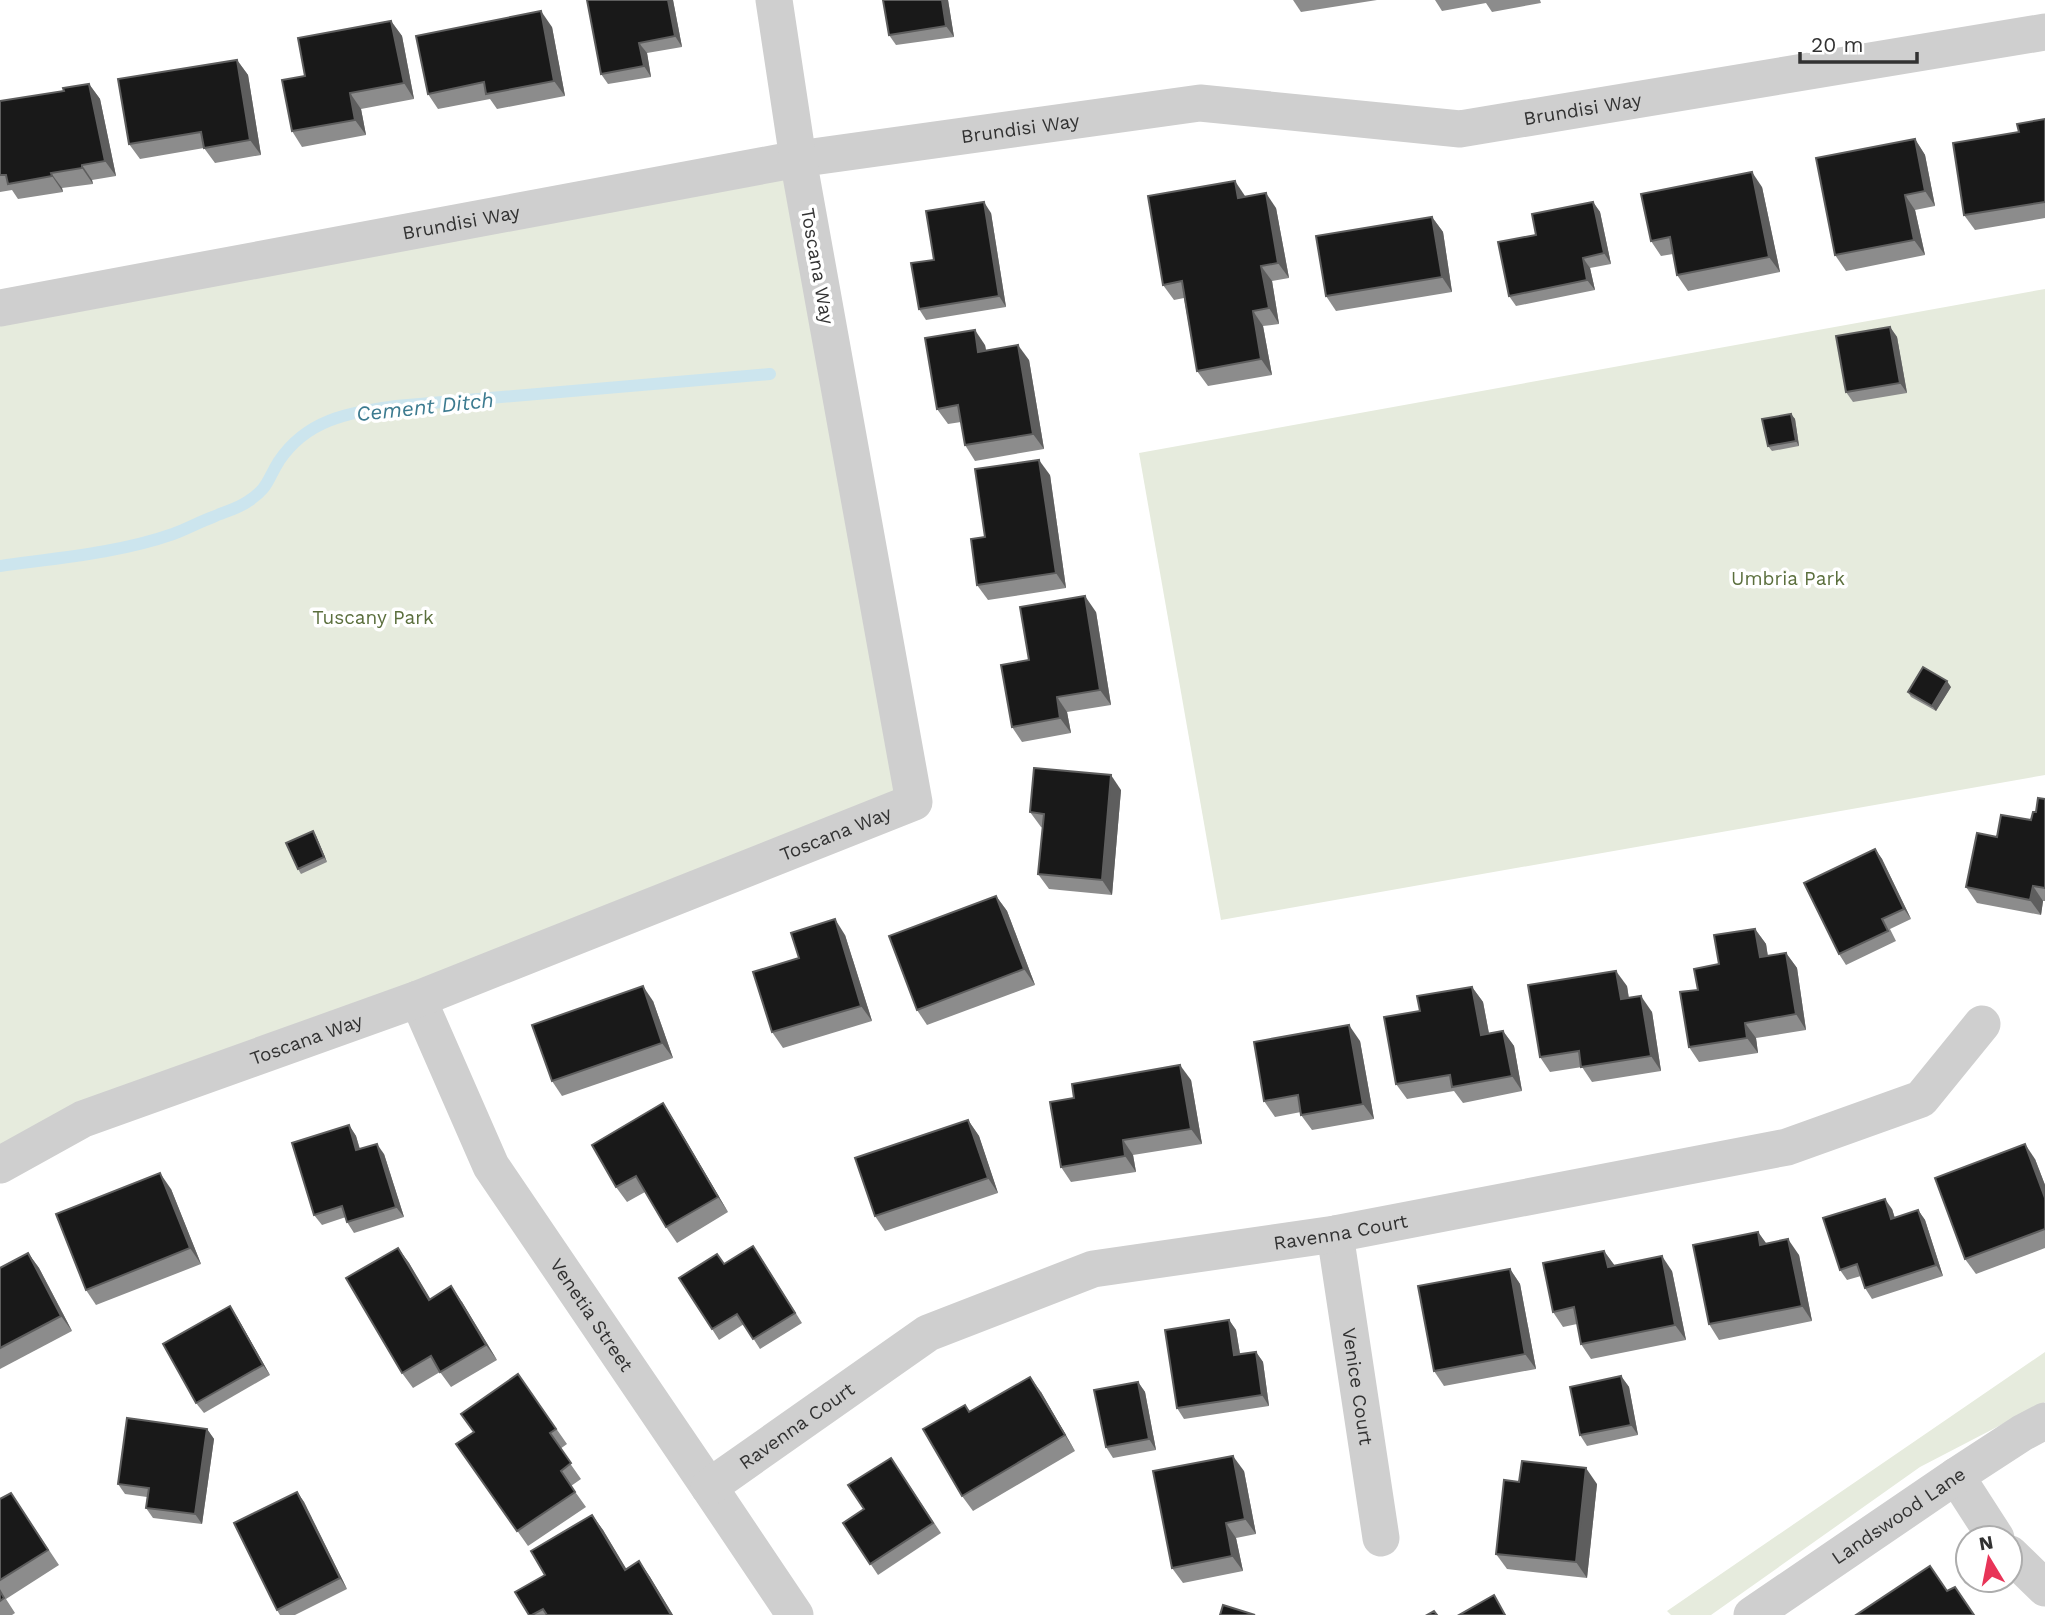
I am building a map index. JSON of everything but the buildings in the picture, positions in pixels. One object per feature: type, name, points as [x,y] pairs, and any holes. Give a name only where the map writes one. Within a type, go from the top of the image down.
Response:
[{"type":"street","name":"Toscana Way","points":[[0,1165],[83,1119],[418,999],[914,802],[799,159],[774,0]]},
{"type":"street","name":"Brundisi Way","points":[[0,308],[799,159],[1200,103],[1460,129],[2045,32]]},
{"type":"street","name":"Venetia Street","points":[[418,999],[491,1166],[794,1615]]},
{"type":"street","name":"Ravenna Court","points":[[709,1487],[928,1334],[1093,1269],[1335,1234],[1787,1147],[1921,1099],[1982,1024]]},
{"type":"street","name":"Venice Court","points":[[1335,1234],[1381,1538]]},
{"type":"street","name":"Landswood Lane","points":[[1752,1615],[1956,1476],[2045,1421]]},
{"type":"street","points":[[1956,1476],[1987,1524]]},
{"type":"street","points":[[2024,1568],[2045,1588]]},
{"type":"green space","name":"Tuscany Park","points":[[798,159],[914,802],[0,1165],[0,308]]},
{"type":"green space","name":"Umbria Park","points":[[2045,289],[2045,775],[1221,920],[1139,453]]},
{"type":"green space","points":[[2045,1352],[2045,1402],[1920,1467],[1711,1615],[1671,1615],[1667,1611]]},
{"type":"waterway","name":"Cement Ditch","points":[[0,566],[88,554],[152,541],[235,509],[260,492],[279,461],[303,435],[346,415],[396,406],[770,374]]}]
